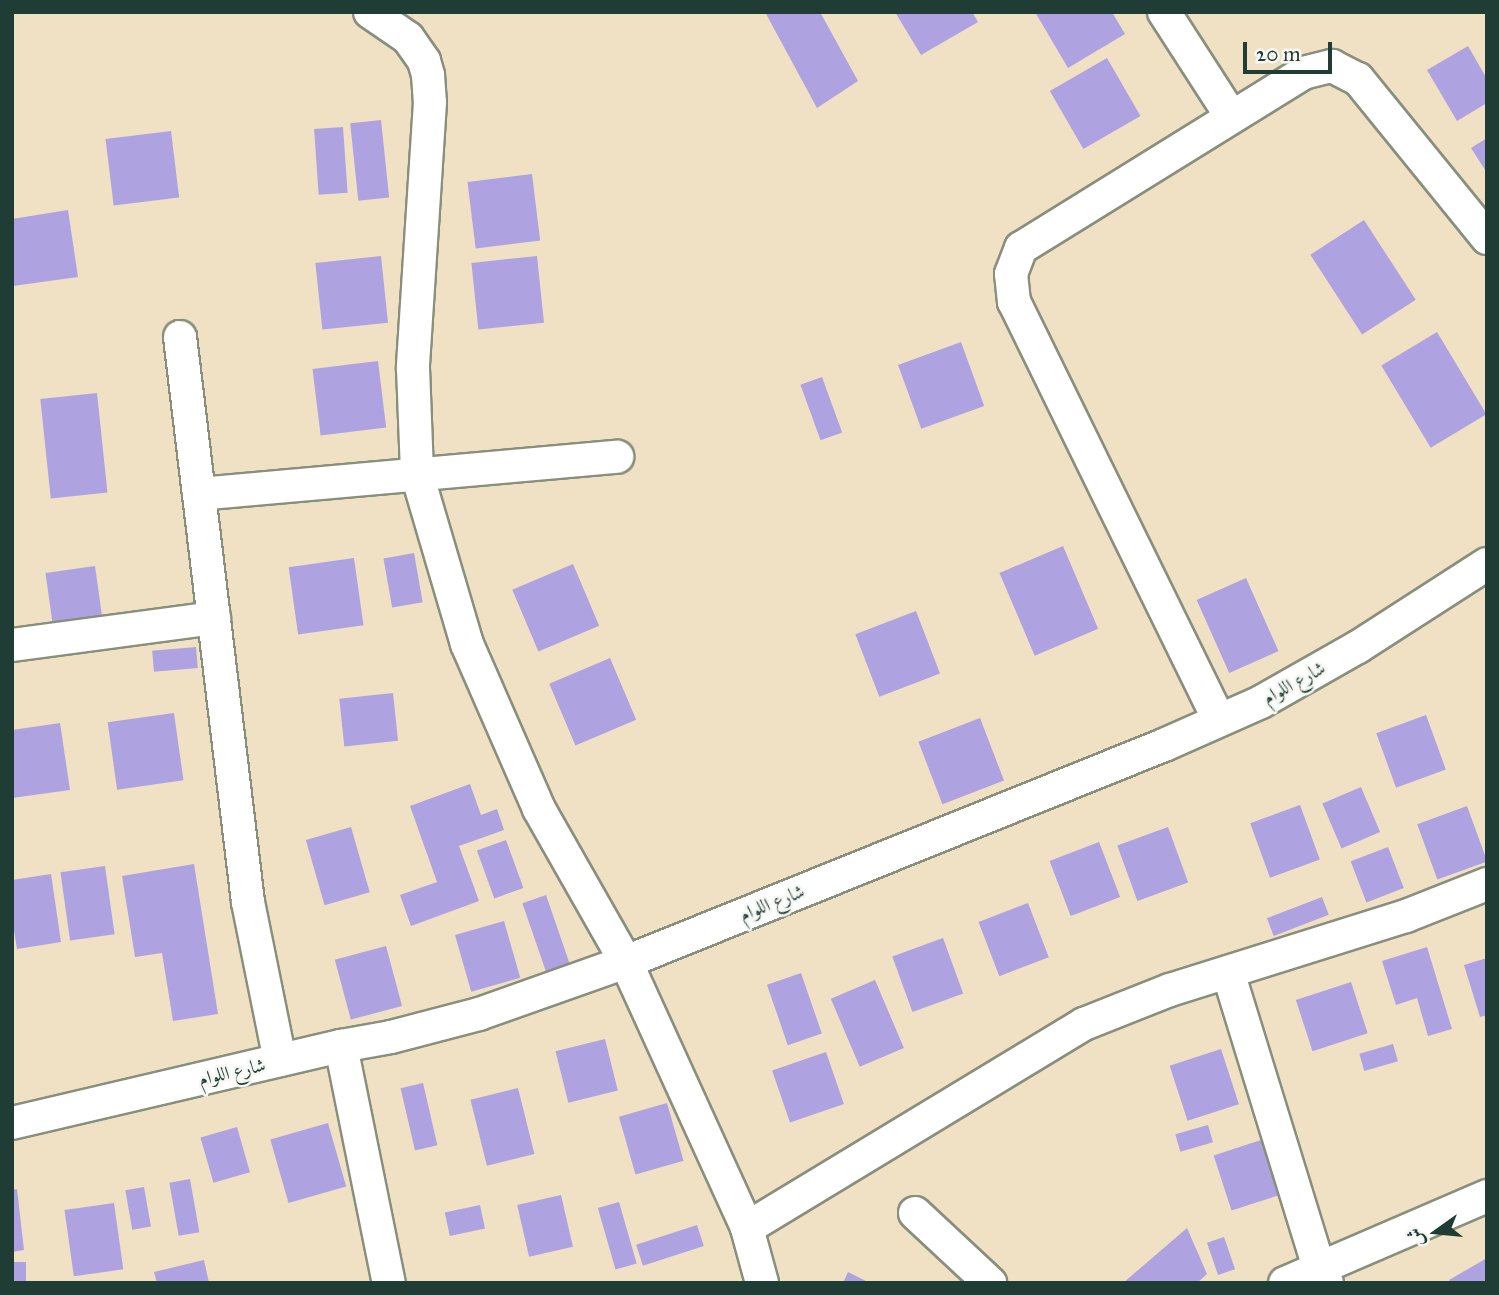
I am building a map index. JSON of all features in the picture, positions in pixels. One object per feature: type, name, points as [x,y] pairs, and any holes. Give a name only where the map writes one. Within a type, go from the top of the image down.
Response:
[{"type":"street","points":[[370,12],[408,38],[424,61],[428,75],[430,102],[413,368],[417,474],[467,644],[539,810],[626,962],[747,1228],[762,1283]]},
{"type":"street","points":[[1164,12],[1231,116]]},
{"type":"street","points":[[1219,720],[1014,302],[1011,274],[1021,248],[1303,73],[1332,66],[1358,79],[1484,231]]},
{"type":"street","points":[[180,337],[248,902],[280,1060]]},
{"type":"street","points":[[199,495],[617,457]]},
{"type":"street","name":"شارع اللوام","points":[[12,1123],[341,1046],[391,1037],[479,1014],[626,962],[1261,702],[1358,647],[1487,565]]},
{"type":"street","points":[[12,645],[214,618]]},
{"type":"street","points":[[747,1228],[1084,1024],[1170,990],[1406,916],[1487,884]]},
{"type":"street","points":[[1228,972],[1323,1275]]},
{"type":"street","points":[[341,1046],[389,1283]]},
{"type":"street","points":[[1285,1283],[1323,1275],[1487,1196]]},
{"type":"street","points":[[915,1213],[990,1283]]},
{"type":"building","points":[[765,12],[820,12],[858,81],[817,108]]},
{"type":"building","points":[[895,12],[972,12],[978,22],[921,55]]},
{"type":"building","points":[[1035,12],[1112,12],[1125,34],[1068,68]]},
{"type":"building","points":[[1468,46],[1487,79],[1487,103],[1457,121],[1427,70]]},
{"type":"building","points":[[1107,58],[1140,116],[1083,149],[1050,91]]},
{"type":"building","points":[[381,120],[389,198],[358,201],[350,123]]},
{"type":"building","points":[[343,127],[348,193],[319,195],[314,129]]},
{"type":"building","points":[[171,131],[179,198],[114,206],[105,139]]},
{"type":"building","points":[[1487,138],[1487,173],[1471,148]]},
{"type":"building","points":[[532,174],[540,241],[476,248],[467,182]]},
{"type":"building","points":[[68,210],[78,277],[13,286],[12,219]]},
{"type":"building","points":[[1364,220],[1416,300],[1362,335],[1310,255]]},
{"type":"building","points":[[381,256],[388,323],[322,330],[315,263]]},
{"type":"building","points":[[537,256],[544,323],[478,330],[471,263]]},
{"type":"building","points":[[1437,332],[1486,414],[1431,448],[1381,365]]},
{"type":"building","points":[[961,342],[984,406],[921,429],[898,365]]},
{"type":"building","points":[[378,361],[386,428],[321,436],[312,369]]},
{"type":"building","points":[[822,377],[842,432],[821,440],[800,385]]},
{"type":"building","points":[[97,393],[107,492],[51,498],[40,399]]},
{"type":"building","points":[[1063,546],[1098,629],[1035,656],[999,573]]},
{"type":"building","points":[[414,553],[423,602],[392,608],[383,558]]},
{"type":"building","points":[[354,558],[363,625],[298,635],[289,567]]},
{"type":"building","points":[[573,564],[599,626],[538,651],[512,590]]},
{"type":"building","points":[[95,566],[103,622],[53,629],[45,573]]},
{"type":"building","points":[[1246,578],[1279,651],[1229,673],[1197,600]]},
{"type":"building","points":[[916,611],[940,674],[879,697],[855,634]]},
{"type":"building","points":[[196,647],[198,668],[154,672],[152,651]]},
{"type":"building","points":[[610,658],[636,720],[575,745],[549,684]]},
{"type":"building","points":[[393,693],[398,741],[344,746],[339,699]]},
{"type":"building","points":[[174,713],[183,780],[117,790],[108,722]]},
{"type":"building","points":[[1426,715],[1446,770],[1396,788],[1376,733]]},
{"type":"building","points":[[980,718],[1004,781],[942,804],[918,742]]},
{"type":"building","points":[[60,723],[70,790],[12,798],[12,730]]},
{"type":"building","points":[[470,784],[481,815],[497,809],[504,830],[459,846],[479,901],[411,926],[400,895],[437,882],[410,806]]},
{"type":"building","points":[[1361,787],[1380,832],[1341,849],[1322,803]]},
{"type":"building","points":[[1300,805],[1320,860],[1270,878],[1250,823]]},
{"type":"building","points":[[1467,806],[1487,862],[1437,880],[1417,824]]},
{"type":"building","points":[[351,827],[370,892],[325,905],[306,840]]},
{"type":"building","points":[[1168,827],[1188,882],[1137,901],[1117,845]]},
{"type":"building","points":[[506,840],[523,888],[494,899],[477,851]]},
{"type":"building","points":[[1099,842],[1120,897],[1071,916],[1050,861]]},
{"type":"building","points":[[1388,847],[1404,888],[1366,902],[1351,861]]},
{"type":"building","points":[[194,864],[218,1014],[173,1021],[162,953],[135,957],[122,876]]},
{"type":"building","points":[[105,866],[115,934],[70,941],[60,872]]},
{"type":"building","points":[[51,874],[61,942],[17,949],[12,918],[12,880]]},
{"type":"building","points":[[546,895],[570,965],[546,973],[522,903]]},
{"type":"building","points":[[1322,897],[1329,915],[1274,936],[1267,918]]},
{"type":"building","points":[[1028,903],[1049,957],[999,976],[979,922]]},
{"type":"building","points":[[504,921],[520,978],[471,992],[455,935]]},
{"type":"building","points":[[943,938],[963,993],[912,1012],[892,956]]},
{"type":"building","points":[[386,946],[402,1006],[351,1020],[335,960]]},
{"type":"building","points":[[1427,947],[1452,1029],[1428,1036],[1417,998],[1396,1005],[1382,961]]},
{"type":"building","points":[[1487,958],[1487,1015],[1480,1017],[1464,965]]},
{"type":"building","points":[[801,973],[822,1034],[788,1045],[767,985]]},
{"type":"building","points":[[875,980],[904,1048],[860,1067],[831,999]]},
{"type":"building","points":[[1351,982],[1368,1033],[1313,1051],[1296,1000]]},
{"type":"building","points":[[605,1039],[618,1090],[568,1103],[556,1051]]},
{"type":"building","points":[[1393,1044],[1398,1061],[1364,1071],[1359,1054]]},
{"type":"building","points":[[1221,1049],[1239,1104],[1188,1121],[1170,1066]]},
{"type":"building","points":[[826,1052],[844,1104],[790,1123],[772,1071]]},
{"type":"building","points":[[423,1083],[437,1145],[415,1151],[401,1088]]},
{"type":"building","points":[[518,1088],[534,1154],[487,1166],[470,1100]]},
{"type":"building","points":[[667,1103],[684,1161],[635,1174],[619,1117]]},
{"type":"building","points":[[328,1123],[346,1186],[289,1203],[270,1140]]},
{"type":"building","points":[[1208,1125],[1213,1142],[1180,1152],[1175,1134]]},
{"type":"building","points":[[237,1127],[250,1172],[213,1183],[200,1137]]},
{"type":"building","points":[[1264,1139],[1282,1194],[1232,1211],[1214,1155]]},
{"type":"building","points":[[190,1179],[199,1232],[179,1236],[169,1183]]},
{"type":"building","points":[[144,1187],[151,1226],[132,1230],[125,1190]]},
{"type":"building","points":[[17,1189],[24,1250],[12,1252],[12,1190]]},
{"type":"building","points":[[561,1195],[573,1247],[529,1257],[517,1205]]},
{"type":"building","points":[[619,1202],[637,1264],[615,1270],[598,1208]]},
{"type":"building","points":[[114,1203],[123,1269],[74,1276],[64,1210]]},
{"type":"building","points":[[480,1205],[485,1228],[450,1236],[445,1212]]},
{"type":"building","points":[[697,1225],[704,1246],[643,1266],[636,1245]]},
{"type":"building","points":[[1187,1228],[1207,1274],[1197,1283],[1123,1283]]},
{"type":"building","points":[[1224,1237],[1235,1269],[1218,1275],[1207,1243]]},
{"type":"building","points":[[1487,1258],[1487,1283],[1451,1283],[1449,1280]]},
{"type":"building","points":[[204,1260],[209,1283],[157,1283],[154,1272]]},
{"type":"building","points":[[12,1262],[26,1262],[26,1283],[12,1283]]},
{"type":"building","points":[[848,1272],[870,1283],[843,1283]]}]
